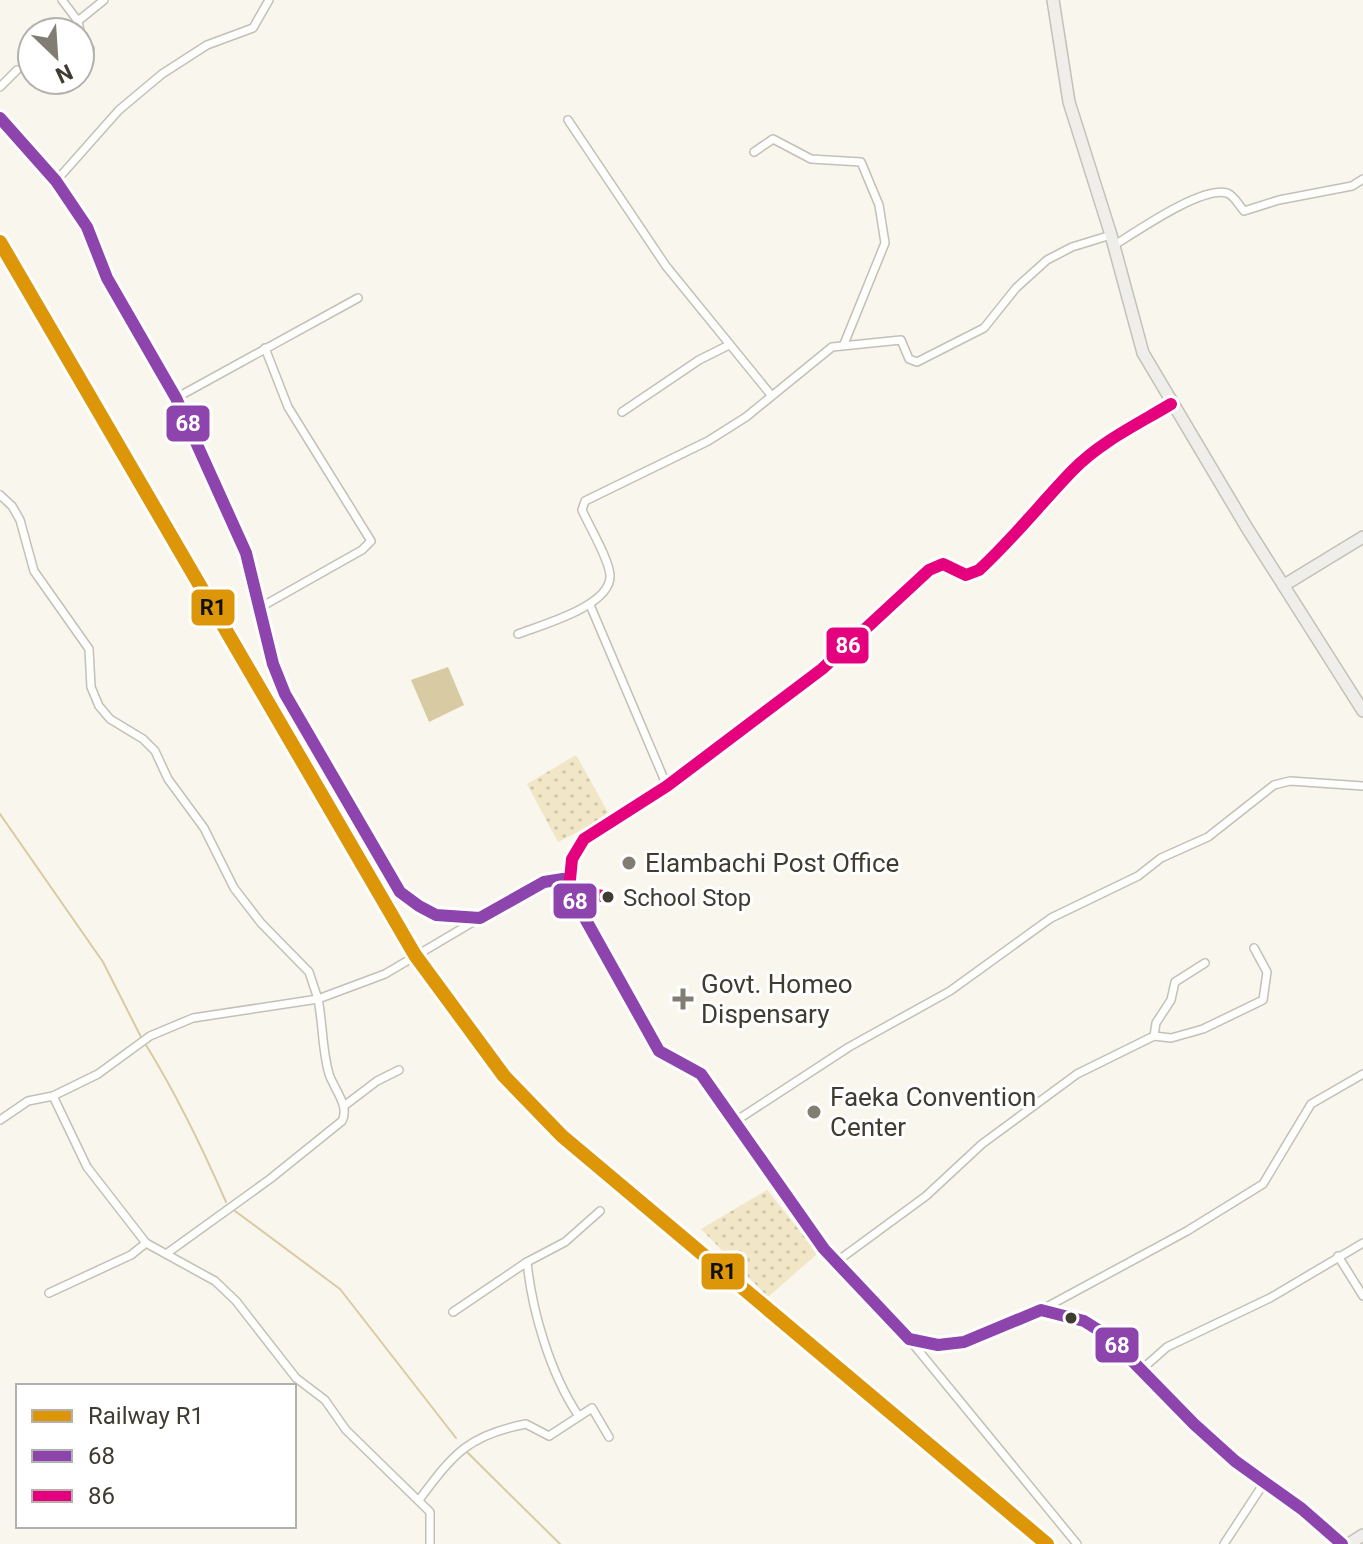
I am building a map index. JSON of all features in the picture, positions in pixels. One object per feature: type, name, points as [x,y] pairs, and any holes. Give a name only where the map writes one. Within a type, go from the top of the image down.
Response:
[{"type":"main road","points":[[1053,0],[1069,102],[1143,353],[1171,404],[1363,711]]},
{"type":"main road","points":[[0,118],[56,181],[87,227],[107,278],[176,398],[246,553],[273,664],[285,694],[400,892],[436,915],[480,918],[555,878],[563,879],[659,1051],[701,1074],[733,1123],[767,1164],[836,1262],[909,1339],[938,1345],[964,1342],[1041,1310],[1084,1321],[1108,1336],[1194,1424],[1342,1544]]},
{"type":"main road","points":[[1286,584],[1363,537]]},
{"type":"main road","points":[[1349,1544],[1363,1535]]},
{"type":"street","points":[[62,0],[74,16]]},
{"type":"street","points":[[84,16],[104,0]]},
{"type":"street","points":[[56,181],[119,110],[162,74],[207,45],[253,28],[269,0]]},
{"type":"street","points":[[0,87],[16,71]]},
{"type":"street","points":[[568,120],[666,266],[771,395]]},
{"type":"street","points":[[754,152],[773,139],[811,159],[827,162],[855,160],[867,170],[879,205],[885,243],[844,344]]},
{"type":"street","points":[[518,634],[590,605],[608,587],[610,574],[582,510],[585,501],[708,441],[746,417],[832,347],[901,340],[909,359],[917,362],[984,328],[1016,288],[1047,260],[1072,247],[1112,241],[1163,213],[1214,194],[1225,193],[1233,197],[1244,211],[1279,200],[1352,186],[1363,179]]},
{"type":"street","points":[[176,398],[358,298]]},
{"type":"street","points":[[622,412],[699,360],[729,345]]},
{"type":"street","points":[[261,607],[362,550],[371,541],[288,407],[265,348]]},
{"type":"street","points":[[608,897],[569,890],[572,859],[584,839],[667,786],[822,669],[929,570],[943,564],[966,575],[979,570],[1040,510],[1073,469],[1106,443],[1171,404]]},
{"type":"street","points":[[0,495],[12,506],[20,520],[34,571],[89,649],[91,687],[99,706],[110,719],[143,739],[155,751],[168,779],[204,828],[234,888],[261,923],[309,972],[318,999],[329,1075],[344,1106],[342,1121],[270,1179],[166,1254]]},
{"type":"street","points":[[590,605],[667,786]]},
{"type":"street","points":[[733,1123],[849,1047],[950,991],[1051,918],[1130,880],[1161,858],[1208,837],[1274,785],[1300,781],[1363,786]]},
{"type":"street","points":[[1,1117],[28,1101],[53,1096],[98,1074],[150,1036],[193,1018],[318,999],[385,974],[480,918]]},
{"type":"street","points":[[836,1262],[926,1196],[972,1152],[1057,1088],[1154,1036],[1171,1038],[1203,1029],[1263,1000],[1267,972],[1254,948]]},
{"type":"street","points":[[1154,1036],[1156,1023],[1171,1000],[1175,982],[1205,963]]},
{"type":"street","points":[[344,1106],[377,1081],[399,1070]]},
{"type":"street","points":[[1041,1310],[1187,1231],[1263,1184],[1278,1165],[1311,1104],[1363,1074]]},
{"type":"street","points":[[53,1096],[87,1167],[146,1243],[215,1281],[236,1301],[296,1378],[325,1400],[346,1430],[430,1512],[430,1544]]},
{"type":"street","points":[[453,1312],[527,1262],[565,1242],[600,1211]]},
{"type":"street","points":[[49,1293],[131,1255],[146,1243]]},
{"type":"street","points":[[1141,1370],[1167,1347],[1270,1298],[1363,1243]]},
{"type":"street","points":[[1338,1256],[1363,1296]]},
{"type":"street","points":[[527,1262],[526,1275],[539,1320],[559,1379],[578,1415]]},
{"type":"street","points":[[909,1339],[1077,1544]]},
{"type":"street","points":[[419,1500],[454,1453],[479,1440],[526,1424],[549,1436],[592,1408],[609,1437]]},
{"type":"street","points":[[1224,1544],[1254,1496],[1262,1486],[1269,1485]]},
{"type":"shaded area","points":[[448,667],[464,705],[429,722],[411,680]]},
{"type":"shaded area","points":[[576,755],[610,816],[558,842],[527,784]]},
{"type":"shaded area","points":[[767,1190],[818,1253],[768,1297],[701,1229]]},
{"type":"waterway","points":[[0,814],[103,962],[141,1037]]},
{"type":"waterway","points":[[146,1045],[189,1122],[226,1202]]},
{"type":"waterway","points":[[235,1211],[340,1289],[456,1438]]},
{"type":"waterway","points":[[468,1453],[560,1544]]},
{"type":"rail line","name":"R1","points":[[0,242],[415,955],[504,1076],[562,1136],[1047,1544]]},
{"type":"transit line","name":"68","points":[[0,118],[56,181],[87,227],[107,278],[176,398],[246,553],[273,664],[285,694],[400,892],[436,915],[480,918],[544,882],[563,879],[659,1051],[701,1074],[824,1249],[909,1339],[938,1345],[964,1342],[1041,1310],[1084,1321],[1108,1336],[1235,1461],[1302,1509],[1342,1544]]},
{"type":"transit line","name":"86","points":[[608,897],[569,890],[572,859],[584,839],[667,786],[822,669],[929,570],[943,564],[966,575],[979,570],[1084,460],[1171,404]]},
{"type":"place","name":"Elambachi Post Office","points":[[629,863]]},
{"type":"place","name":"School Stop","points":[[608,897]]},
{"type":"place","name":"Govt. Homeo Dispensary","points":[[683,999]]},
{"type":"place","name":"Faeka Convention Center","points":[[814,1112]]}]
